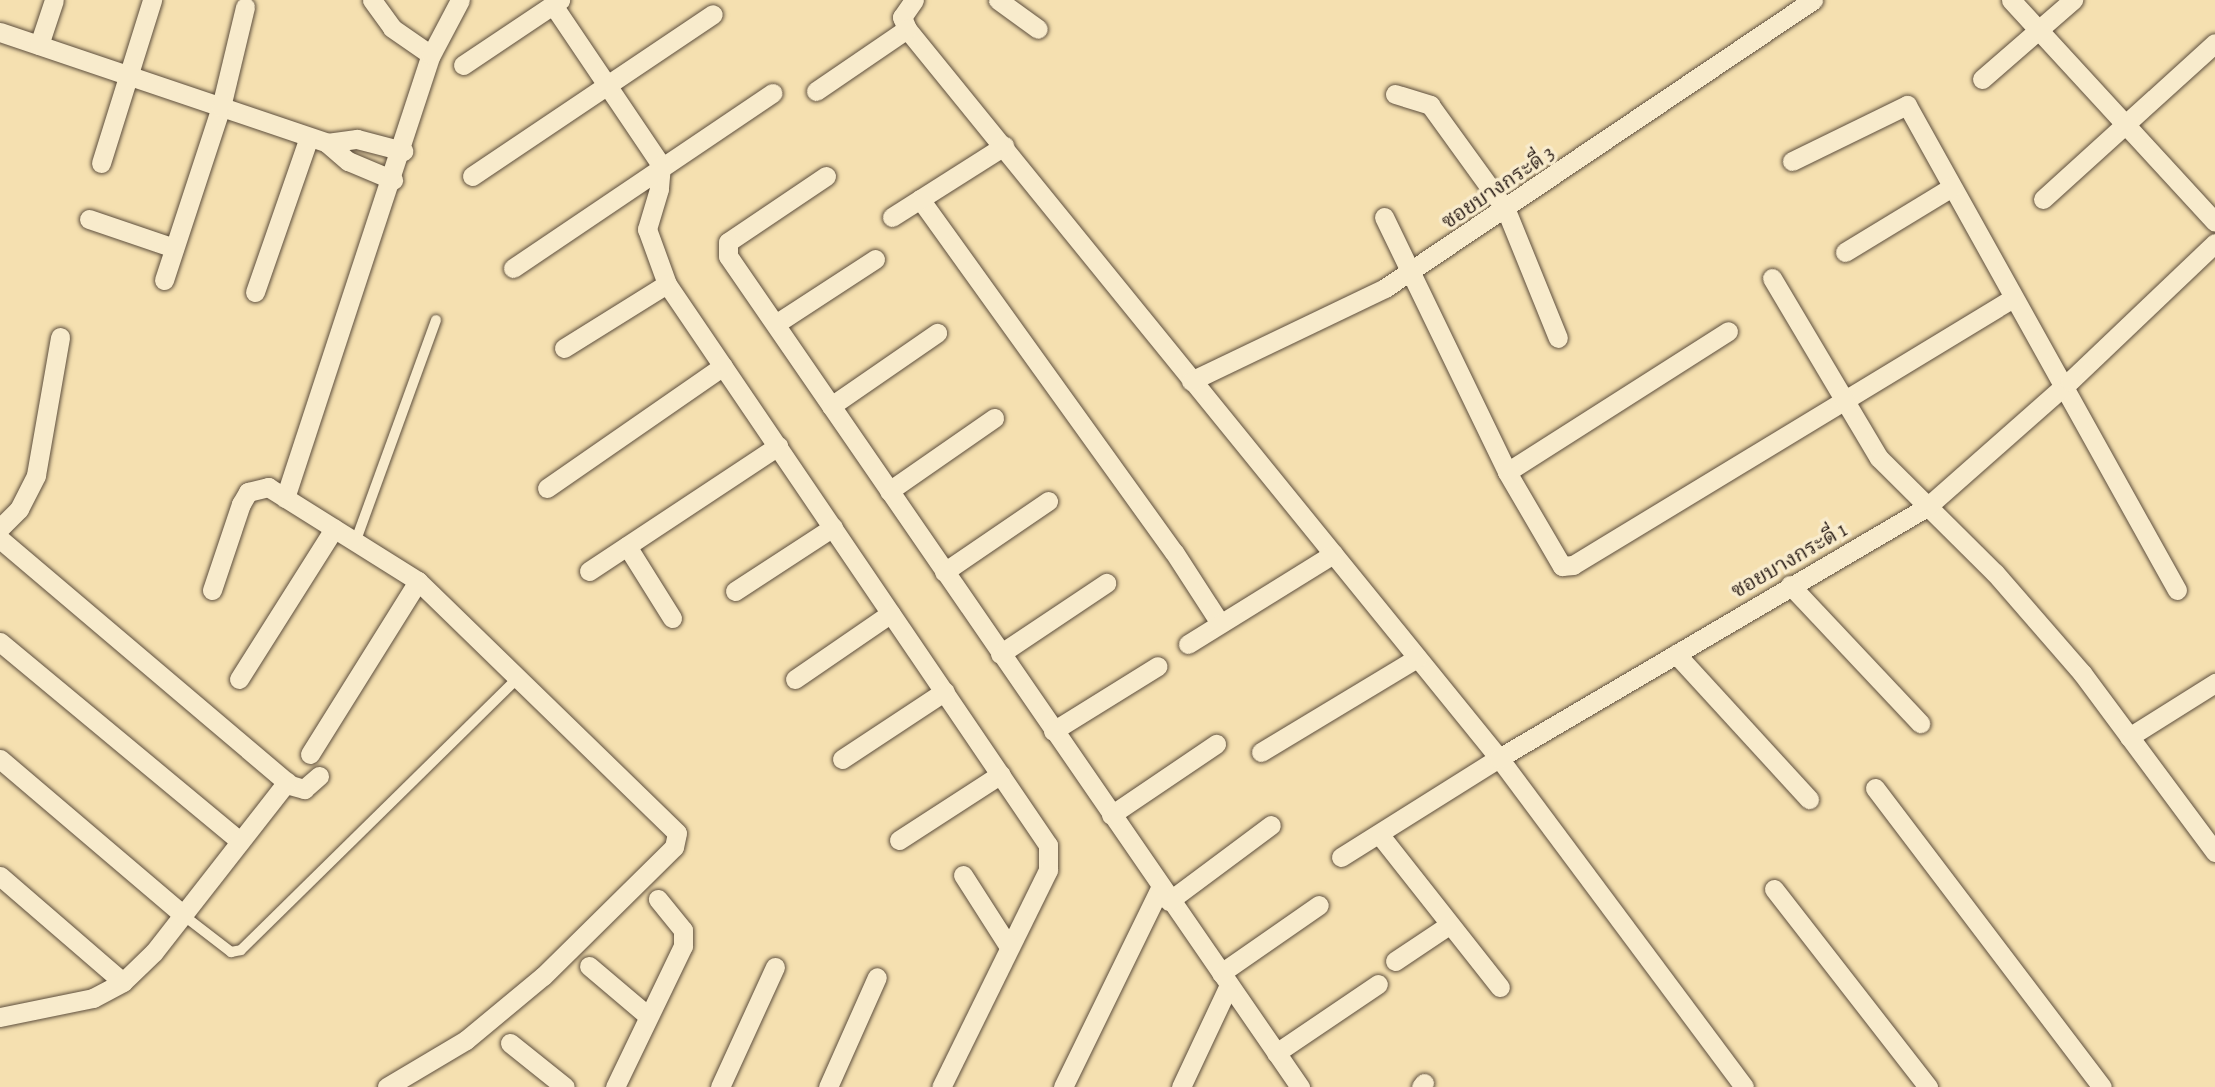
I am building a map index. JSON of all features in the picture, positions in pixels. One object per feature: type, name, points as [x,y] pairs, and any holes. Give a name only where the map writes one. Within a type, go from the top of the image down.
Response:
[{"type":"street","points":[[39,46],[54,0]]},
{"type":"street","points":[[100,163],[152,0]]},
{"type":"street","points":[[372,0],[392,28],[431,55]]},
{"type":"street","points":[[285,498],[403,151],[431,55],[460,0]]},
{"type":"street","points":[[914,0],[902,17],[907,29],[1499,758],[1744,1087]]},
{"type":"street","points":[[998,0],[1038,29]]},
{"type":"street","name":"ซอยบางกระดี่ 3","points":[[1191,380],[1409,273],[1506,210],[1813,0]]},
{"type":"street","points":[[2011,0],[2215,222]]},
{"type":"street","points":[[1982,79],[2073,0]]},
{"type":"street","points":[[463,65],[556,2],[606,85],[661,165],[659,189],[647,229],[667,284],[1045,837],[1049,852],[1048,870],[942,1087]]},
{"type":"street","points":[[164,280],[221,107],[245,7]]},
{"type":"street","points":[[472,176],[713,14]]},
{"type":"street","points":[[816,91],[907,29]]},
{"type":"street","points":[[0,32],[318,140],[348,160],[393,180]]},
{"type":"street","points":[[2043,200],[2215,43]]},
{"type":"street","points":[[513,268],[661,165],[772,93]]},
{"type":"street","points":[[1395,94],[1430,105],[1506,210],[1558,338]]},
{"type":"street","points":[[1792,161],[1906,105],[2177,590]]},
{"type":"street","points":[[318,140],[358,139],[403,151]]},
{"type":"street","points":[[256,292],[318,140]]},
{"type":"street","points":[[892,217],[1004,146]]},
{"type":"street","points":[[826,176],[726,245],[728,256],[1276,1053],[1294,1084]]},
{"type":"street","points":[[1845,252],[1952,187]]},
{"type":"street","points":[[920,200],[1174,552],[1220,623]]},
{"type":"street","points":[[1384,218],[1507,472],[1562,566],[1573,565],[1846,402],[2013,298]]},
{"type":"street","points":[[89,219],[174,248]]},
{"type":"street","name":"ซอยบางกระดี่ 1","points":[[1341,857],[1499,758],[1928,506],[2063,387],[2215,243]]},
{"type":"street","points":[[776,323],[875,260]]},
{"type":"street","points":[[1772,278],[1879,458],[1996,573],[2082,673],[2215,852]]},
{"type":"street","points":[[564,348],[667,284]]},
{"type":"street","points":[[1507,472],[1728,331]]},
{"type":"street","points":[[831,406],[937,332]]},
{"type":"street","points":[[0,528],[19,509],[36,475],[60,337]]},
{"type":"street","points":[[547,488],[723,366]]},
{"type":"street","points":[[889,491],[994,418]]},
{"type":"street","points":[[589,571],[778,446]]},
{"type":"street","points":[[212,590],[248,492],[268,487],[418,581],[671,822],[677,833],[674,847],[543,976],[466,1040],[387,1087]]},
{"type":"street","points":[[944,572],[1048,501]]},
{"type":"street","points":[[734,591],[833,527]]},
{"type":"street","points":[[239,679],[334,529]]},
{"type":"street","points":[[0,538],[287,782],[304,789],[319,776]]},
{"type":"street","points":[[627,547],[672,618]]},
{"type":"street","points":[[1188,644],[1333,554]]},
{"type":"street","points":[[310,754],[418,581]]},
{"type":"street","points":[[1000,654],[1106,583]]},
{"type":"street","points":[[1790,585],[1920,723]]},
{"type":"street","points":[[795,679],[891,613]]},
{"type":"street","points":[[0,642],[240,841]]},
{"type":"street","points":[[1676,654],[1809,799]]},
{"type":"street","points":[[1261,752],[1417,658]]},
{"type":"street","points":[[1053,731],[1158,666]]},
{"type":"street","points":[[2129,737],[2215,683]]},
{"type":"street","points":[[842,759],[945,691]]},
{"type":"street","points":[[1111,815],[1216,744]]},
{"type":"street","points":[[0,760],[183,915]]},
{"type":"street","points":[[898,840],[1001,774]]},
{"type":"street","points":[[0,1017],[93,998],[123,982],[183,915],[287,782]]},
{"type":"street","points":[[1875,788],[2102,1087]]},
{"type":"street","points":[[1063,1087],[1165,894],[1271,825]]},
{"type":"street","points":[[1379,834],[1500,987]]},
{"type":"street","points":[[962,875],[1009,947]]},
{"type":"street","points":[[0,876],[123,982]]},
{"type":"street","points":[[1774,889],[1928,1087]]},
{"type":"street","points":[[615,1087],[685,937],[658,899]]},
{"type":"street","points":[[1181,1087],[1225,979],[1319,905]]},
{"type":"street","points":[[1395,961],[1450,925]]},
{"type":"street","points":[[589,966],[648,1016]]},
{"type":"street","points":[[720,1087],[775,967]]},
{"type":"street","points":[[828,1087],[877,977]]},
{"type":"street","points":[[1276,1053],[1378,984]]},
{"type":"street","points":[[510,1043],[565,1087]]},
{"type":"lane","points":[[356,540],[436,320]]},
{"type":"lane","points":[[183,915],[231,952],[241,950],[519,677]]}]
